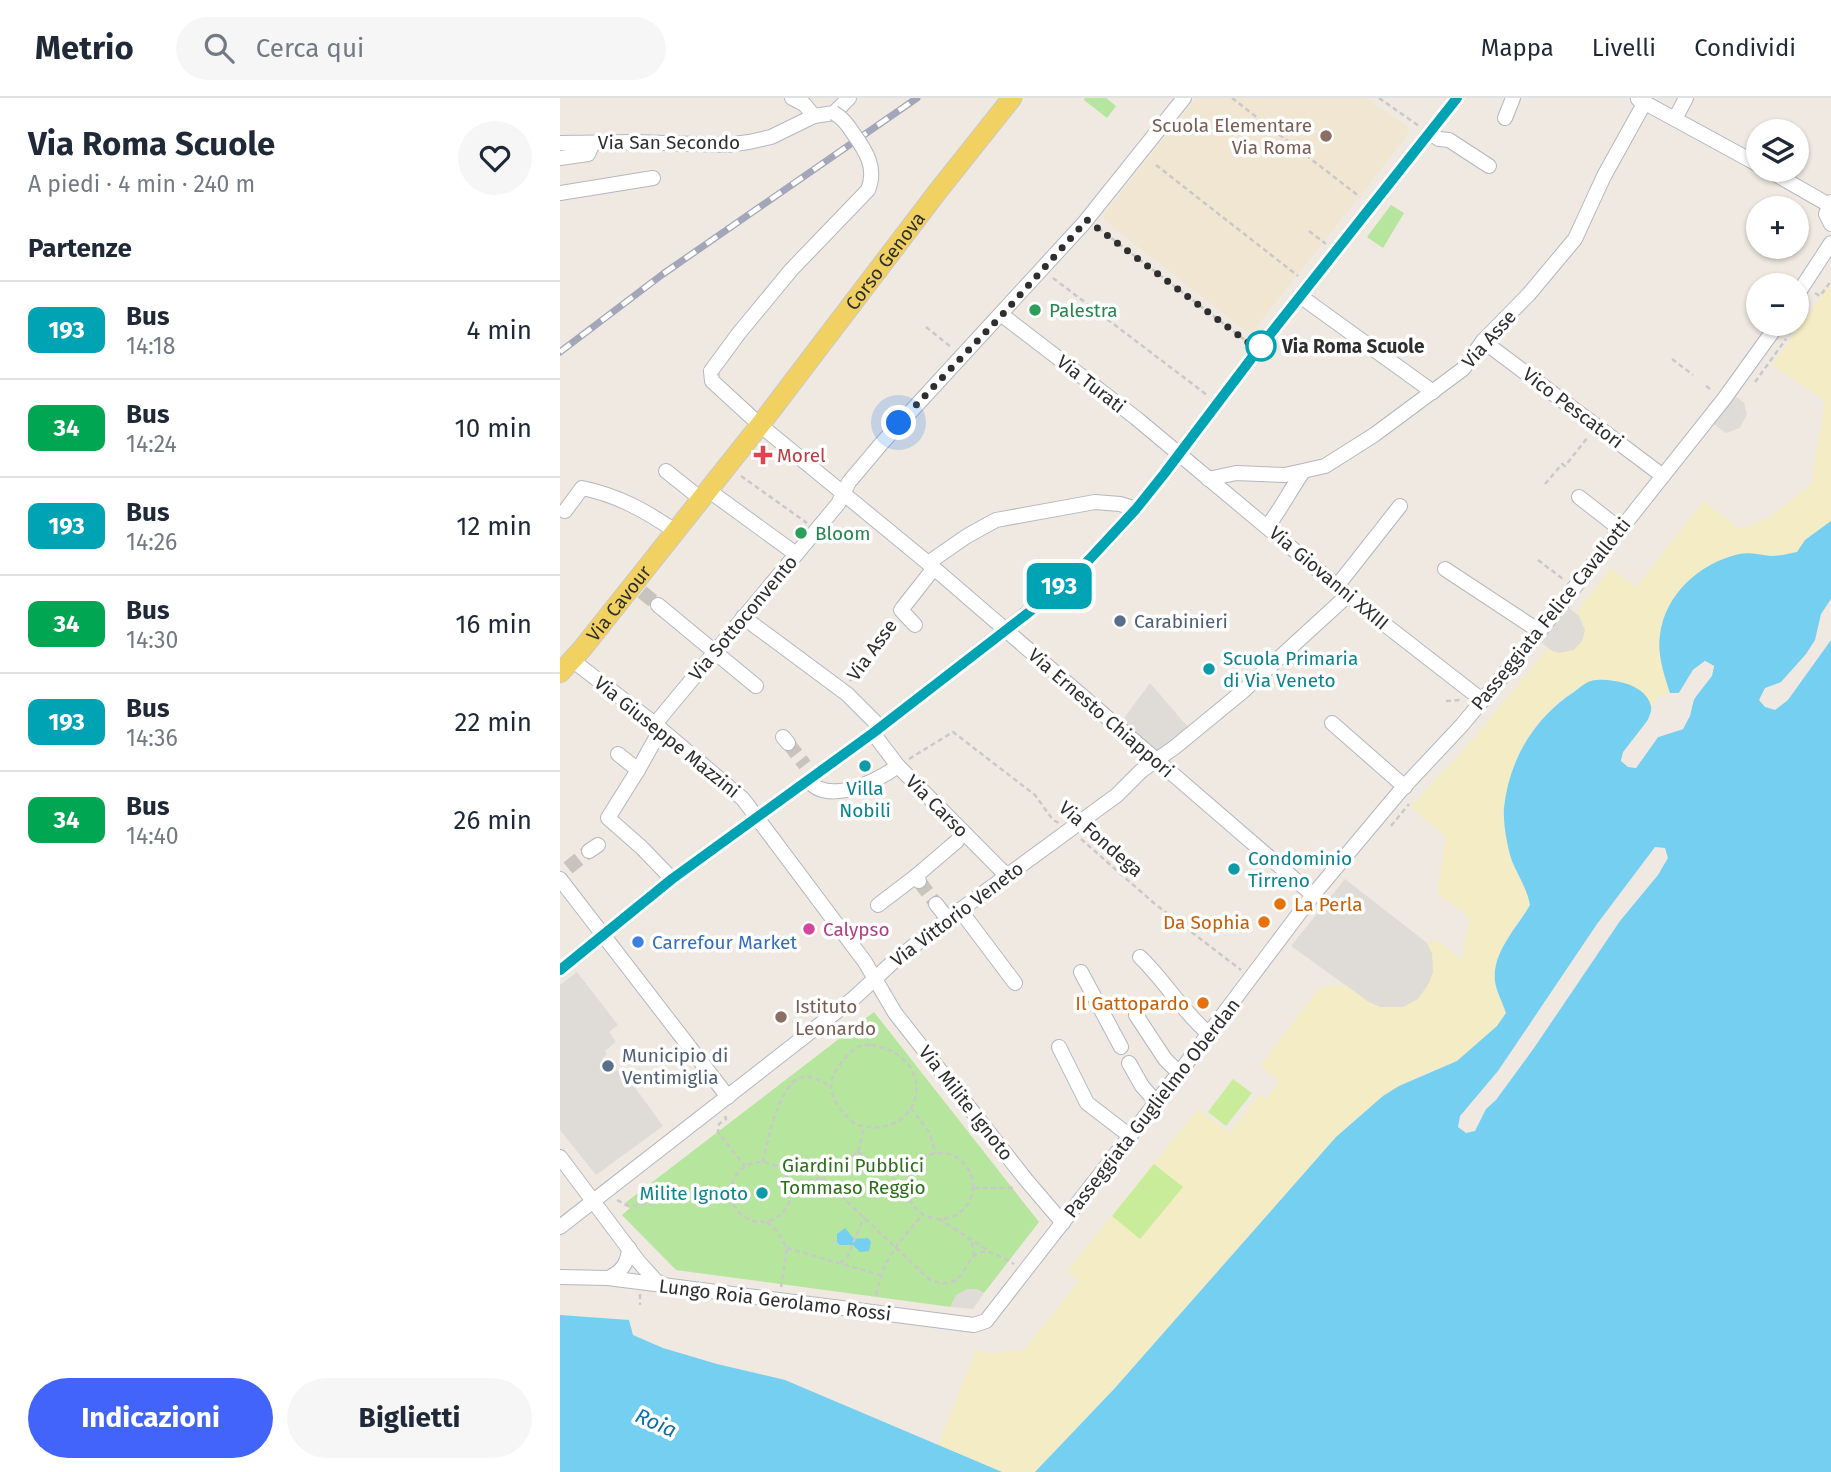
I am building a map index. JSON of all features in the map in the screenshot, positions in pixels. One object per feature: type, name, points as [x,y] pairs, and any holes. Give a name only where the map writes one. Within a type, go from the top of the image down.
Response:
[{"type":"main road","name":"Corso Genova","points":[[760,425],[1012,98]]},
{"type":"main road","name":"Via Cavour","points":[[566,666],[638,588],[675,531],[760,425]]},
{"type":"street","points":[[792,98],[804,104],[814,116]]},
{"type":"street","points":[[834,113],[849,98]]},
{"type":"street","name":"Via Sottoconvento","points":[[672,879],[608,818],[638,770],[658,726],[743,617],[844,496],[849,482],[1087,220],[1184,98]]},
{"type":"street","points":[[560,970],[601,932],[758,817],[809,774],[877,730],[1030,611],[1086,563],[1136,509],[1304,290],[1457,98]]},
{"type":"street","points":[[1505,118],[1513,98]]},
{"type":"street","points":[[1675,119],[1686,98]]},
{"type":"street","points":[[1641,100],[1746,157]]},
{"type":"street","name":"Via Asse","points":[[1208,479],[1236,472],[1284,475],[1325,466],[1374,435],[1464,369],[1483,341],[1529,294],[1575,239],[1641,100]]},
{"type":"street","name":"Via San Secondo","points":[[560,143],[726,145],[771,137],[814,116],[834,113]]},
{"type":"street","name":"Via Ernesto Chiappori","points":[[834,113],[843,119],[869,156],[871,177],[867,190],[791,270],[710,371],[712,381],[844,496],[931,565],[1313,895]]},
{"type":"street","points":[[1429,133],[1439,139],[1449,140],[1489,166]]},
{"type":"street","points":[[560,158],[588,154],[593,143]]},
{"type":"street","points":[[560,193],[653,178]]},
{"type":"street","points":[[1790,182],[1830,204],[1826,214],[1831,224]]},
{"type":"street","points":[[1809,277],[1831,243]]},
{"type":"street","points":[[1304,290],[1433,392]]},
{"type":"street","name":"Via Turati","points":[[1002,315],[1179,454]]},
{"type":"street","name":"Passeggiata Felice Cavallotti","points":[[1313,895],[1539,631],[1724,399],[1769,336]]},
{"type":"street","name":"Vico Pescatori","points":[[1483,341],[1663,476]]},
{"type":"street","name":"Via Giovanni XXIII","points":[[1179,454],[1343,590],[1482,700]]},
{"type":"street","points":[[666,471],[796,554]]},
{"type":"street","points":[[1267,527],[1280,511],[1287,493],[1303,472]]},
{"type":"street","points":[[565,510],[582,488],[605,493],[633,505],[675,531]]},
{"type":"street","points":[[1579,497],[1620,529]]},
{"type":"street","name":"Via Asse","points":[[915,625],[901,610],[931,565],[967,536],[996,520],[1095,502],[1120,504],[1136,509]]},
{"type":"street","name":"Via Vittorio Veneto","points":[[560,1227],[723,1101],[954,915],[1122,790],[1141,771],[1242,692],[1343,590],[1400,506]]},
{"type":"street","points":[[1445,569],[1539,631]]},
{"type":"street","points":[[658,605],[756,685]]},
{"type":"street","name":"Via Carso","points":[[743,617],[843,691],[877,730],[898,766],[1006,876]]},
{"type":"street","name":"Via Giuseppe Mazzini","points":[[566,666],[658,726],[743,799],[875,979]]},
{"type":"street","points":[[1332,723],[1405,787]]},
{"type":"street","points":[[618,754],[638,770]]},
{"type":"street","points":[[809,774],[813,788],[846,790],[873,782],[898,766]]},
{"type":"street","points":[[878,905],[918,879],[957,841]]},
{"type":"street","points":[[563,874],[601,932],[723,1101]]},
{"type":"street","name":"Passeggiata Guglielmo Oberdan","points":[[988,1319],[1313,895]]},
{"type":"street","points":[[936,904],[954,915],[1015,983]]},
{"type":"street","points":[[1140,957],[1184,1010],[1209,1034]]},
{"type":"street","points":[[1081,972],[1122,1047]]},
{"type":"street","name":"Via Milite Ignoto","points":[[875,979],[895,1013],[1063,1223]]},
{"type":"street","points":[[1136,1015],[1166,1059],[1179,1073]]},
{"type":"street","points":[[1059,1047],[1087,1103],[1130,1136]]},
{"type":"street","points":[[1129,1063],[1142,1086],[1156,1102]]},
{"type":"street","points":[[560,1157],[656,1281],[670,1287]]},
{"type":"street","points":[[608,1279],[625,1264],[629,1248]]},
{"type":"street","name":"Lungo Roia Gerolamo Rossi","points":[[560,1277],[608,1279],[974,1325],[988,1319]]},
{"type":"path","points":[[1232,98],[1371,205]]},
{"type":"path","points":[[1379,98],[1429,133]]},
{"type":"path","points":[[1156,165],[1304,290]]},
{"type":"path","points":[[1087,220],[1258,350]]},
{"type":"path","points":[[1309,231],[1335,251]]},
{"type":"path","points":[[1042,269],[1218,403]]},
{"type":"path","points":[[1815,293],[1820,296],[1831,281]]},
{"type":"path","points":[[926,327],[962,355]]},
{"type":"path","points":[[1672,359],[1693,375]]},
{"type":"path","points":[[1545,484],[1562,464],[1565,466],[1597,426]]},
{"type":"path","points":[[727,466],[817,530]]},
{"type":"path","points":[[1538,561],[1564,580],[1576,585]]},
{"type":"path","name":"Via Asse","points":[[843,691],[901,610]]},
{"type":"path","points":[[1446,701],[1461,700]]},
{"type":"path","name":"Via Fondega","points":[[898,766],[953,732],[1035,795],[1054,820],[1070,828],[1155,904],[1252,977]]},
{"type":"path","points":[[860,1046],[883,1046],[898,1055],[916,1076],[917,1098],[898,1122],[881,1128],[864,1127],[849,1119],[835,1099],[831,1086],[849,1054],[860,1046]]},
{"type":"path","points":[[763,1162],[774,1119],[792,1084],[800,1078],[808,1077],[831,1086]]},
{"type":"path","points":[[723,1101],[726,1119],[719,1124],[718,1132],[745,1166]]},
{"type":"path","points":[[911,1108],[929,1132],[936,1153]]},
{"type":"path","points":[[790,1183],[822,1178],[859,1152],[864,1127]]},
{"type":"path","points":[[859,1152],[907,1188]]},
{"type":"path","points":[[939,1219],[949,1218],[966,1207],[974,1188],[973,1177],[961,1159],[951,1154],[936,1153],[920,1159],[912,1167],[907,1188],[913,1205],[923,1214],[939,1219],[1026,1271]]},
{"type":"path","points":[[763,1162],[779,1168],[790,1183],[791,1193],[784,1212],[767,1222],[757,1222],[739,1213],[731,1195],[734,1178],[745,1166],[763,1162]]},
{"type":"path","points":[[822,1178],[929,1279],[945,1284],[953,1283],[974,1256],[989,1251]]},
{"type":"path","points":[[974,1188],[1012,1189],[1027,1181]]},
{"type":"path","points":[[617,1200],[628,1206],[731,1195]]},
{"type":"path","points":[[876,1295],[880,1275],[896,1245],[923,1214]]},
{"type":"path","points":[[840,1263],[847,1258],[864,1217]]},
{"type":"path","points":[[767,1222],[777,1231],[788,1248],[880,1275]]},
{"type":"path","points":[[972,1241],[974,1256]]},
{"type":"path","points":[[779,1300],[788,1248]]},
{"type":"shaded area","points":[[1196,98],[1367,98],[1407,126],[1408,135],[1253,331],[1246,331],[1104,220],[1104,214]]},
{"type":"shaded area","points":[[1729,391],[1744,403],[1747,414],[1740,428],[1726,433],[1708,420]]},
{"type":"shaded area","points":[[1562,602],[1579,616],[1585,630],[1582,641],[1574,650],[1559,653],[1552,651],[1535,637]]},
{"type":"shaded area","points":[[1150,683],[1193,733],[1156,759],[1118,726]]},
{"type":"shaded area","points":[[1345,879],[1427,943],[1432,953],[1433,972],[1429,983],[1418,999],[1403,1007],[1380,1007],[1369,1002],[1291,946]]},
{"type":"shaded area","points":[[577,972],[618,1025],[609,1032],[616,1042],[605,1051],[607,1054],[602,1059],[613,1073],[619,1069],[623,1071],[663,1126],[596,1175],[560,1130],[560,985]]},
{"type":"shaded area","points":[[967,1289],[977,1289],[984,1293],[973,1309],[951,1307],[956,1295]]},
{"type":"green space","points":[[1106,98],[1116,106],[1107,118],[1084,100]]},
{"type":"green space","points":[[1391,205],[1404,213],[1383,248],[1367,237]]},
{"type":"green space","name":"Giardini Pubblici Tommaso Reggio","points":[[874,1012],[1039,1222],[984,1293],[964,1291],[956,1297],[951,1307],[676,1270],[622,1215],[630,1208],[625,1203]]},
{"type":"green space","points":[[1233,1079],[1252,1093],[1226,1126],[1208,1112]]},
{"type":"green space","points":[[1154,1164],[1183,1187],[1140,1239],[1112,1216]]},
{"type":"sand","points":[[1831,283],[1831,521],[1805,540],[1798,552],[1727,557],[1661,655],[1670,693],[1657,697],[1652,708],[1647,697],[1584,684],[1558,702],[1536,725],[1519,752],[1512,859],[1528,891],[1530,905],[1513,928],[1506,1013],[1497,1026],[1457,1061],[1418,1076],[1383,1096],[1336,1137],[1115,1388],[1035,1472],[1002,1472],[938,1445],[976,1350],[988,1353],[1023,1351],[1079,1281],[1067,1271],[1198,1109],[1230,1133],[1259,1094],[1266,1099],[1279,1082],[1261,1065],[1320,987],[1344,985],[1374,1005],[1418,999],[1432,972],[1432,958],[1427,943],[1437,940],[1462,960],[1469,917],[1437,893],[1446,837],[1411,807],[1470,743],[1548,648],[1559,653],[1585,630],[1576,613],[1611,568],[1636,587],[1704,501],[1739,529],[1768,518],[1811,484],[1825,401],[1772,365],[1793,336],[1809,336],[1809,314]]},
{"type":"water","points":[[1831,521],[1831,1472],[1035,1472],[1115,1388],[1336,1137],[1383,1096],[1399,1086],[1457,1061],[1497,1026],[1506,1013],[1495,981],[1497,960],[1530,905],[1510,855],[1504,808],[1511,773],[1536,727],[1560,702],[1587,682],[1603,680],[1628,684],[1644,694],[1651,706],[1648,719],[1621,761],[1636,768],[1658,737],[1683,729],[1694,700],[1713,671],[1714,666],[1705,661],[1693,670],[1679,693],[1670,693],[1659,642],[1663,620],[1677,594],[1698,573],[1725,558],[1743,553],[1774,556],[1797,552],[1805,540]]},
{"type":"water","points":[[845,1228],[854,1239],[868,1238],[871,1242],[869,1251],[860,1252],[853,1245],[840,1245],[837,1242],[837,1234]]},
{"type":"water","name":"Roia","points":[[560,1315],[629,1320],[633,1335],[663,1348],[785,1380],[1002,1472],[560,1472]]},
{"type":"pier","points":[[1831,599],[1831,640],[1788,700],[1775,710],[1765,707],[1759,700],[1765,688],[1781,682],[1806,654],[1815,640],[1821,614]]},
{"type":"pier","points":[[1705,661],[1714,666],[1712,676],[1694,699],[1683,729],[1658,737],[1636,768],[1628,767],[1621,761],[1623,752],[1648,720],[1654,704],[1651,721],[1626,754],[1625,760],[1629,764],[1635,765],[1656,735],[1680,726],[1687,715],[1691,698],[1709,674],[1710,668],[1705,665],[1696,672],[1680,696],[1667,694],[1679,693],[1693,670]]},
{"type":"pier","points":[[1655,847],[1665,848],[1668,858],[1658,875],[1620,921],[1534,1048],[1496,1100],[1486,1109],[1475,1131],[1466,1133],[1458,1127],[1460,1116],[1498,1071],[1597,924]]},
{"type":"tunnel","points":[[642,592],[658,605]]},
{"type":"tunnel","points":[[788,743],[805,765]]},
{"type":"tunnel","points":[[568,868],[589,851]]},
{"type":"tunnel","points":[[919,881],[936,904]]},
{"type":"railway","points":[[560,352],[663,274],[917,98]]},
{"type":"bus line","name":"193","points":[[560,970],[672,879],[873,733],[1028,613],[1086,563],[1164,474],[1260,347],[1457,98]]},
{"type":"place","name":"Scuola Elementare Via Roma","points":[[1326,136]]},
{"type":"place","name":"Palestra","points":[[1035,310]]},
{"type":"place","name":"Via Roma Scuole","points":[[1261,346]]},
{"type":"place","name":"Morel","points":[[763,455]]},
{"type":"place","name":"Bloom","points":[[801,533]]},
{"type":"place","name":"Carabinieri","points":[[1120,621]]},
{"type":"place","name":"Scuola Primaria di Via Veneto","points":[[1209,669]]},
{"type":"place","name":"Villa Nobili","points":[[865,766]]},
{"type":"place","name":"Condominio Tirreno","points":[[1234,869]]},
{"type":"place","name":"La Perla","points":[[1280,904]]},
{"type":"place","name":"Da Sophia","points":[[1264,922]]},
{"type":"place","name":"Calypso","points":[[809,929]]},
{"type":"place","name":"Carrefour Market","points":[[638,942]]},
{"type":"place","name":"Il Gattopardo","points":[[1203,1003]]},
{"type":"place","name":"Istituto Leonardo","points":[[781,1017]]},
{"type":"place","name":"Municipio di Ventimiglia","points":[[608,1066]]},
{"type":"place","name":"Milite Ignoto","points":[[762,1193]]},
{"type":"route","points":[[899,423],[1002,315],[1087,220],[1258,350],[1261,346]]}]
